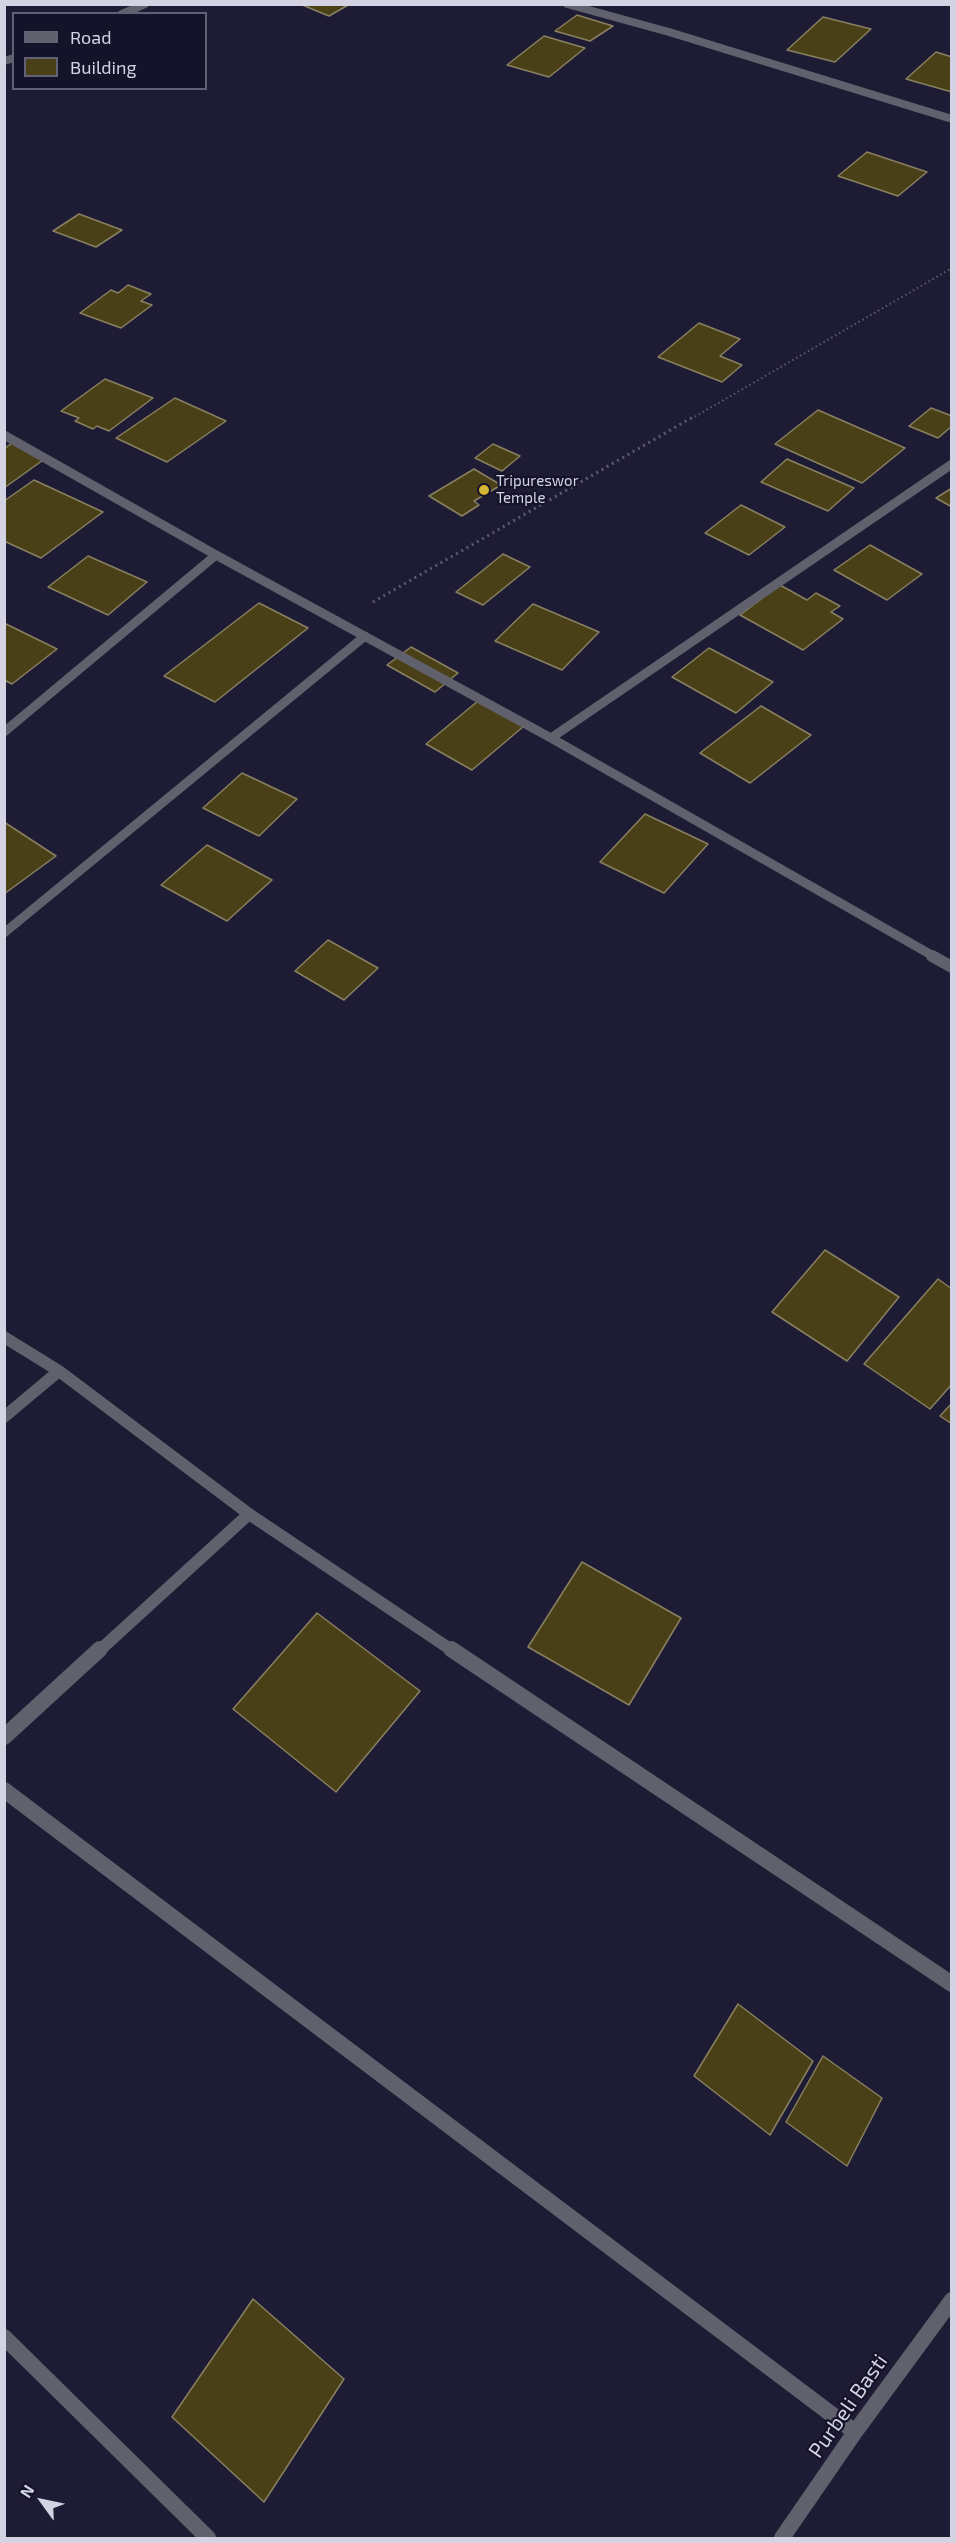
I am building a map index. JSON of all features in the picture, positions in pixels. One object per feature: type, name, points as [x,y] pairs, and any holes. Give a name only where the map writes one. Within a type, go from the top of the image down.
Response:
[{"type":"street","points":[[127,12],[145,4]]},
{"type":"street","points":[[567,4],[669,32],[951,119]]},
{"type":"street","points":[[4,435],[216,555],[551,738],[951,967]]},
{"type":"street","points":[[551,738],[951,464]]},
{"type":"street","points":[[4,732],[216,555]]},
{"type":"street","points":[[4,933],[365,636]]},
{"type":"street","points":[[4,1337],[59,1371],[249,1514],[951,1984]]},
{"type":"street","points":[[4,1417],[59,1371]]},
{"type":"street","points":[[4,1737],[249,1514]]},
{"type":"street","points":[[4,1790],[855,2432]]},
{"type":"street","name":"Purbeli Basti","points":[[782,2538],[855,2432],[951,2300]]},
{"type":"street","points":[[4,2337],[208,2538]]},
{"type":"path","points":[[339,622],[951,268]]},
{"type":"building","points":[[300,4],[350,4],[329,16]]},
{"type":"building","points":[[577,15],[613,26],[590,41],[555,31]]},
{"type":"building","points":[[823,17],[871,29],[835,62],[787,50]]},
{"type":"building","points":[[544,36],[585,48],[549,77],[507,65]]},
{"type":"building","points":[[936,52],[952,57],[952,92],[906,79]]},
{"type":"building","points":[[867,152],[927,172],[898,196],[838,176]]},
{"type":"building","points":[[79,214],[122,230],[96,247],[53,231]]},
{"type":"building","points":[[128,285],[151,294],[141,301],[152,305],[121,328],[80,313],[111,290],[118,293]]},
{"type":"building","points":[[699,323],[740,339],[720,356],[742,365],[722,382],[658,357]]},
{"type":"building","points":[[105,379],[153,398],[109,431],[97,426],[93,429],[75,421],[79,418],[61,411]]},
{"type":"building","points":[[175,398],[226,421],[167,462],[116,438]]},
{"type":"building","points":[[931,408],[952,416],[952,426],[938,438],[909,426]]},
{"type":"building","points":[[818,410],[905,448],[862,483],[775,444]]},
{"type":"building","points":[[12,443],[46,458],[4,488],[4,449]]},
{"type":"building","points":[[493,444],[520,456],[502,471],[475,458]]},
{"type":"building","points":[[787,459],[854,488],[828,511],[761,482]]},
{"type":"building","points":[[474,469],[501,485],[474,501],[479,505],[462,516],[429,496]]},
{"type":"building","points":[[34,480],[103,512],[41,558],[4,541],[4,501]]},
{"type":"building","points":[[952,488],[952,507],[936,498]]},
{"type":"building","points":[[741,505],[785,527],[749,555],[705,533]]},
{"type":"building","points":[[870,545],[922,574],[887,600],[834,570]]},
{"type":"building","points":[[503,554],[530,567],[483,605],[456,592]]},
{"type":"building","points":[[88,556],[147,582],[108,615],[48,587]]},
{"type":"building","points":[[780,585],[807,600],[816,593],[840,606],[831,612],[843,619],[803,650],[740,615]]},
{"type":"building","points":[[259,603],[308,628],[215,702],[164,676]]},
{"type":"building","points":[[533,604],[599,632],[562,670],[495,641]]},
{"type":"building","points":[[4,623],[57,649],[12,684],[4,680]]},
{"type":"building","points":[[411,647],[458,673],[435,692],[387,665]]},
{"type":"building","points":[[709,648],[773,682],[736,713],[672,677]]},
{"type":"building","points":[[478,701],[524,726],[472,770],[426,744]]},
{"type":"building","points":[[761,706],[811,735],[750,783],[700,753]]},
{"type":"building","points":[[242,773],[297,799],[259,836],[203,808]]},
{"type":"building","points":[[645,814],[708,844],[664,893],[600,862]]},
{"type":"building","points":[[4,822],[56,856],[4,894]]},
{"type":"building","points":[[207,845],[272,880],[227,921],[161,885]]},
{"type":"building","points":[[328,940],[378,968],[344,1000],[295,971]]},
{"type":"building","points":[[825,1250],[899,1297],[847,1361],[772,1312]]},
{"type":"building","points":[[938,1279],[952,1289],[952,1384],[930,1409],[864,1364]]},
{"type":"building","points":[[952,1403],[952,1424],[940,1416]]},
{"type":"building","points":[[582,1562],[681,1618],[629,1705],[528,1647]]},
{"type":"building","points":[[317,1613],[420,1691],[336,1792],[233,1709]]},
{"type":"building","points":[[738,2004],[813,2061],[770,2135],[694,2076]]},
{"type":"building","points":[[823,2056],[882,2098],[847,2166],[786,2122]]},
{"type":"building","points":[[253,2299],[344,2379],[264,2502],[172,2417]]},
{"type":"place","name":"Tripureswor Temple","points":[[484,490]]}]
